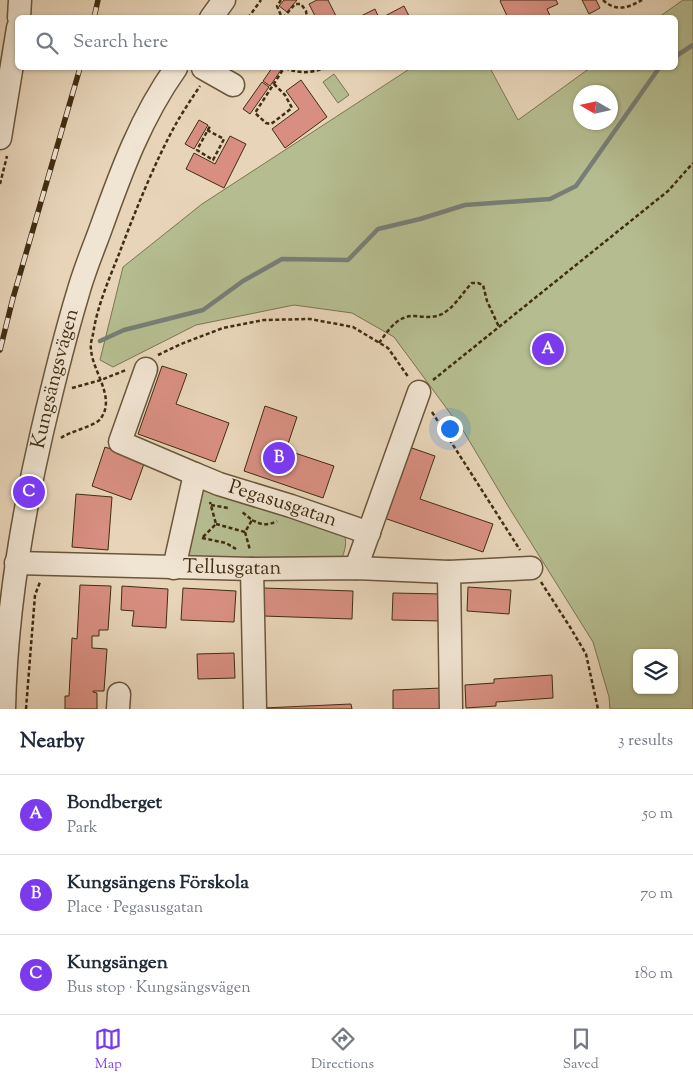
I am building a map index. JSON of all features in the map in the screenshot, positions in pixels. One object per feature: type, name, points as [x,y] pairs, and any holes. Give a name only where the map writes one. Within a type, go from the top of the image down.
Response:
[{"type":"street","points":[[18,15],[20,0]]},
{"type":"street","points":[[213,15],[224,0]]},
{"type":"street","points":[[0,138],[15,46]]},
{"type":"street","name":"Kungsängsvägen","points":[[4,709],[12,602],[23,519],[63,346],[79,290],[125,162],[147,114],[175,70]]},
{"type":"street","points":[[208,70],[233,84]]},
{"type":"street","name":"Pegasusgatan","points":[[146,369],[120,442],[220,484],[369,533]]},
{"type":"street","points":[[356,568],[419,392]]},
{"type":"street","points":[[174,568],[195,474]]},
{"type":"street","points":[[251,560],[255,709]]},
{"type":"street","name":"Tellusgatan","points":[[16,563],[174,568],[251,560],[356,568],[449,572],[531,568]]},
{"type":"street","points":[[449,572],[451,709]]},
{"type":"path","points":[[250,15],[261,0]]},
{"type":"path","points":[[281,0],[277,6],[282,15]]},
{"type":"path","points":[[603,0],[611,7],[620,8],[629,7],[642,0]]},
{"type":"path","points":[[286,15],[295,4],[301,4],[307,15]]},
{"type":"path","points":[[59,446],[61,437],[94,424],[101,419],[105,408],[105,396],[90,348],[94,326],[112,270],[155,169],[205,70]]},
{"type":"path","points":[[274,84],[285,96],[292,108],[271,124],[266,123],[255,113],[283,70]]},
{"type":"path","points":[[290,70],[297,72],[319,70]]},
{"type":"path","points":[[207,130],[224,139],[214,160],[197,150],[207,130],[210,126]]},
{"type":"path","points":[[419,392],[668,191],[693,163]]},
{"type":"path","points":[[379,343],[398,320],[412,316],[432,317],[442,314],[462,296],[472,283],[483,285],[487,301],[499,327]]},
{"type":"path","points":[[211,505],[230,508]]},
{"type":"path","points":[[240,510],[252,520],[245,532],[251,560]]},
{"type":"path","points":[[216,524],[245,532]]},
{"type":"path","points":[[26,709],[35,595],[43,563]]},
{"type":"green space","points":[[683,0],[693,0],[693,709],[610,709],[609,697],[593,642],[464,432],[394,337],[352,313],[294,305],[196,325],[113,367],[100,360],[123,267],[202,204],[408,70],[491,70],[518,120],[587,70],[678,70],[678,15],[662,15]]},
{"type":"green space","points":[[334,74],[349,95],[338,103],[323,82]]},
{"type":"green space","points":[[208,487],[343,532],[345,546],[341,560],[188,558],[185,541],[201,491]]},
{"type":"building","points":[[284,0],[297,0],[287,12],[279,6]]},
{"type":"building","points":[[317,0],[328,0],[336,15],[314,15],[309,4]]},
{"type":"building","points":[[556,0],[558,4],[547,9],[550,15],[507,15],[500,1]]},
{"type":"building","points":[[582,0],[596,0],[600,8],[589,14]]},
{"type":"building","points":[[404,6],[408,15],[387,15]]},
{"type":"building","points":[[375,9],[378,15],[363,15]]},
{"type":"building","points":[[271,70],[281,70],[270,86],[263,81]]},
{"type":"building","points":[[301,80],[327,117],[285,148],[272,129],[299,109],[286,91]]},
{"type":"building","points":[[262,82],[269,87],[250,114],[243,109]]},
{"type":"building","points":[[199,120],[208,125],[194,149],[185,144]]},
{"type":"building","points":[[230,136],[246,144],[224,188],[186,169],[194,153],[215,164]]},
{"type":"building","points":[[162,366],[187,374],[176,404],[229,423],[215,462],[138,434]]},
{"type":"building","points":[[265,406],[297,417],[286,450],[334,466],[323,498],[244,471]]},
{"type":"building","points":[[105,447],[145,461],[131,500],[92,486]]},
{"type":"building","points":[[409,447],[435,456],[420,499],[493,524],[483,552],[384,518]]},
{"type":"building","points":[[76,494],[112,497],[108,550],[72,547]]},
{"type":"building","points":[[80,585],[111,586],[108,630],[99,630],[99,636],[92,636],[92,648],[107,649],[104,691],[93,691],[97,693],[97,709],[65,709],[65,696],[69,696],[72,638],[77,639]]},
{"type":"building","points":[[122,586],[168,589],[166,628],[132,626],[134,611],[121,610]]},
{"type":"building","points":[[468,587],[511,590],[509,614],[467,611]]},
{"type":"building","points":[[183,588],[236,591],[234,622],[181,620]]},
{"type":"building","points":[[264,588],[353,591],[352,619],[263,616]]},
{"type":"building","points":[[393,593],[443,594],[442,621],[392,620]]},
{"type":"building","points":[[234,653],[235,678],[198,679],[197,654]]},
{"type":"building","points":[[552,675],[553,698],[496,702],[496,706],[466,708],[465,685],[494,683],[494,679]]},
{"type":"building","points":[[442,688],[443,709],[393,709],[393,690]]},
{"type":"building","points":[[351,704],[352,709],[263,709],[263,708]]},
{"type":"waterway","points":[[678,55],[693,45]]},
{"type":"waterway","points":[[100,341],[124,330],[203,310],[243,281],[282,259],[348,260],[378,229],[420,219],[465,205],[550,199],[576,186],[658,70]]},
{"type":"railway","points":[[95,15],[98,0]]},
{"type":"railway","points":[[0,350],[13,298],[79,70]]},
{"type":"place","name":"Bondberget","points":[[548,349]]},
{"type":"place","name":"Kungsängens Förskola","points":[[279,458]]},
{"type":"place","name":"Kungsängen","points":[[29,492]]}]
